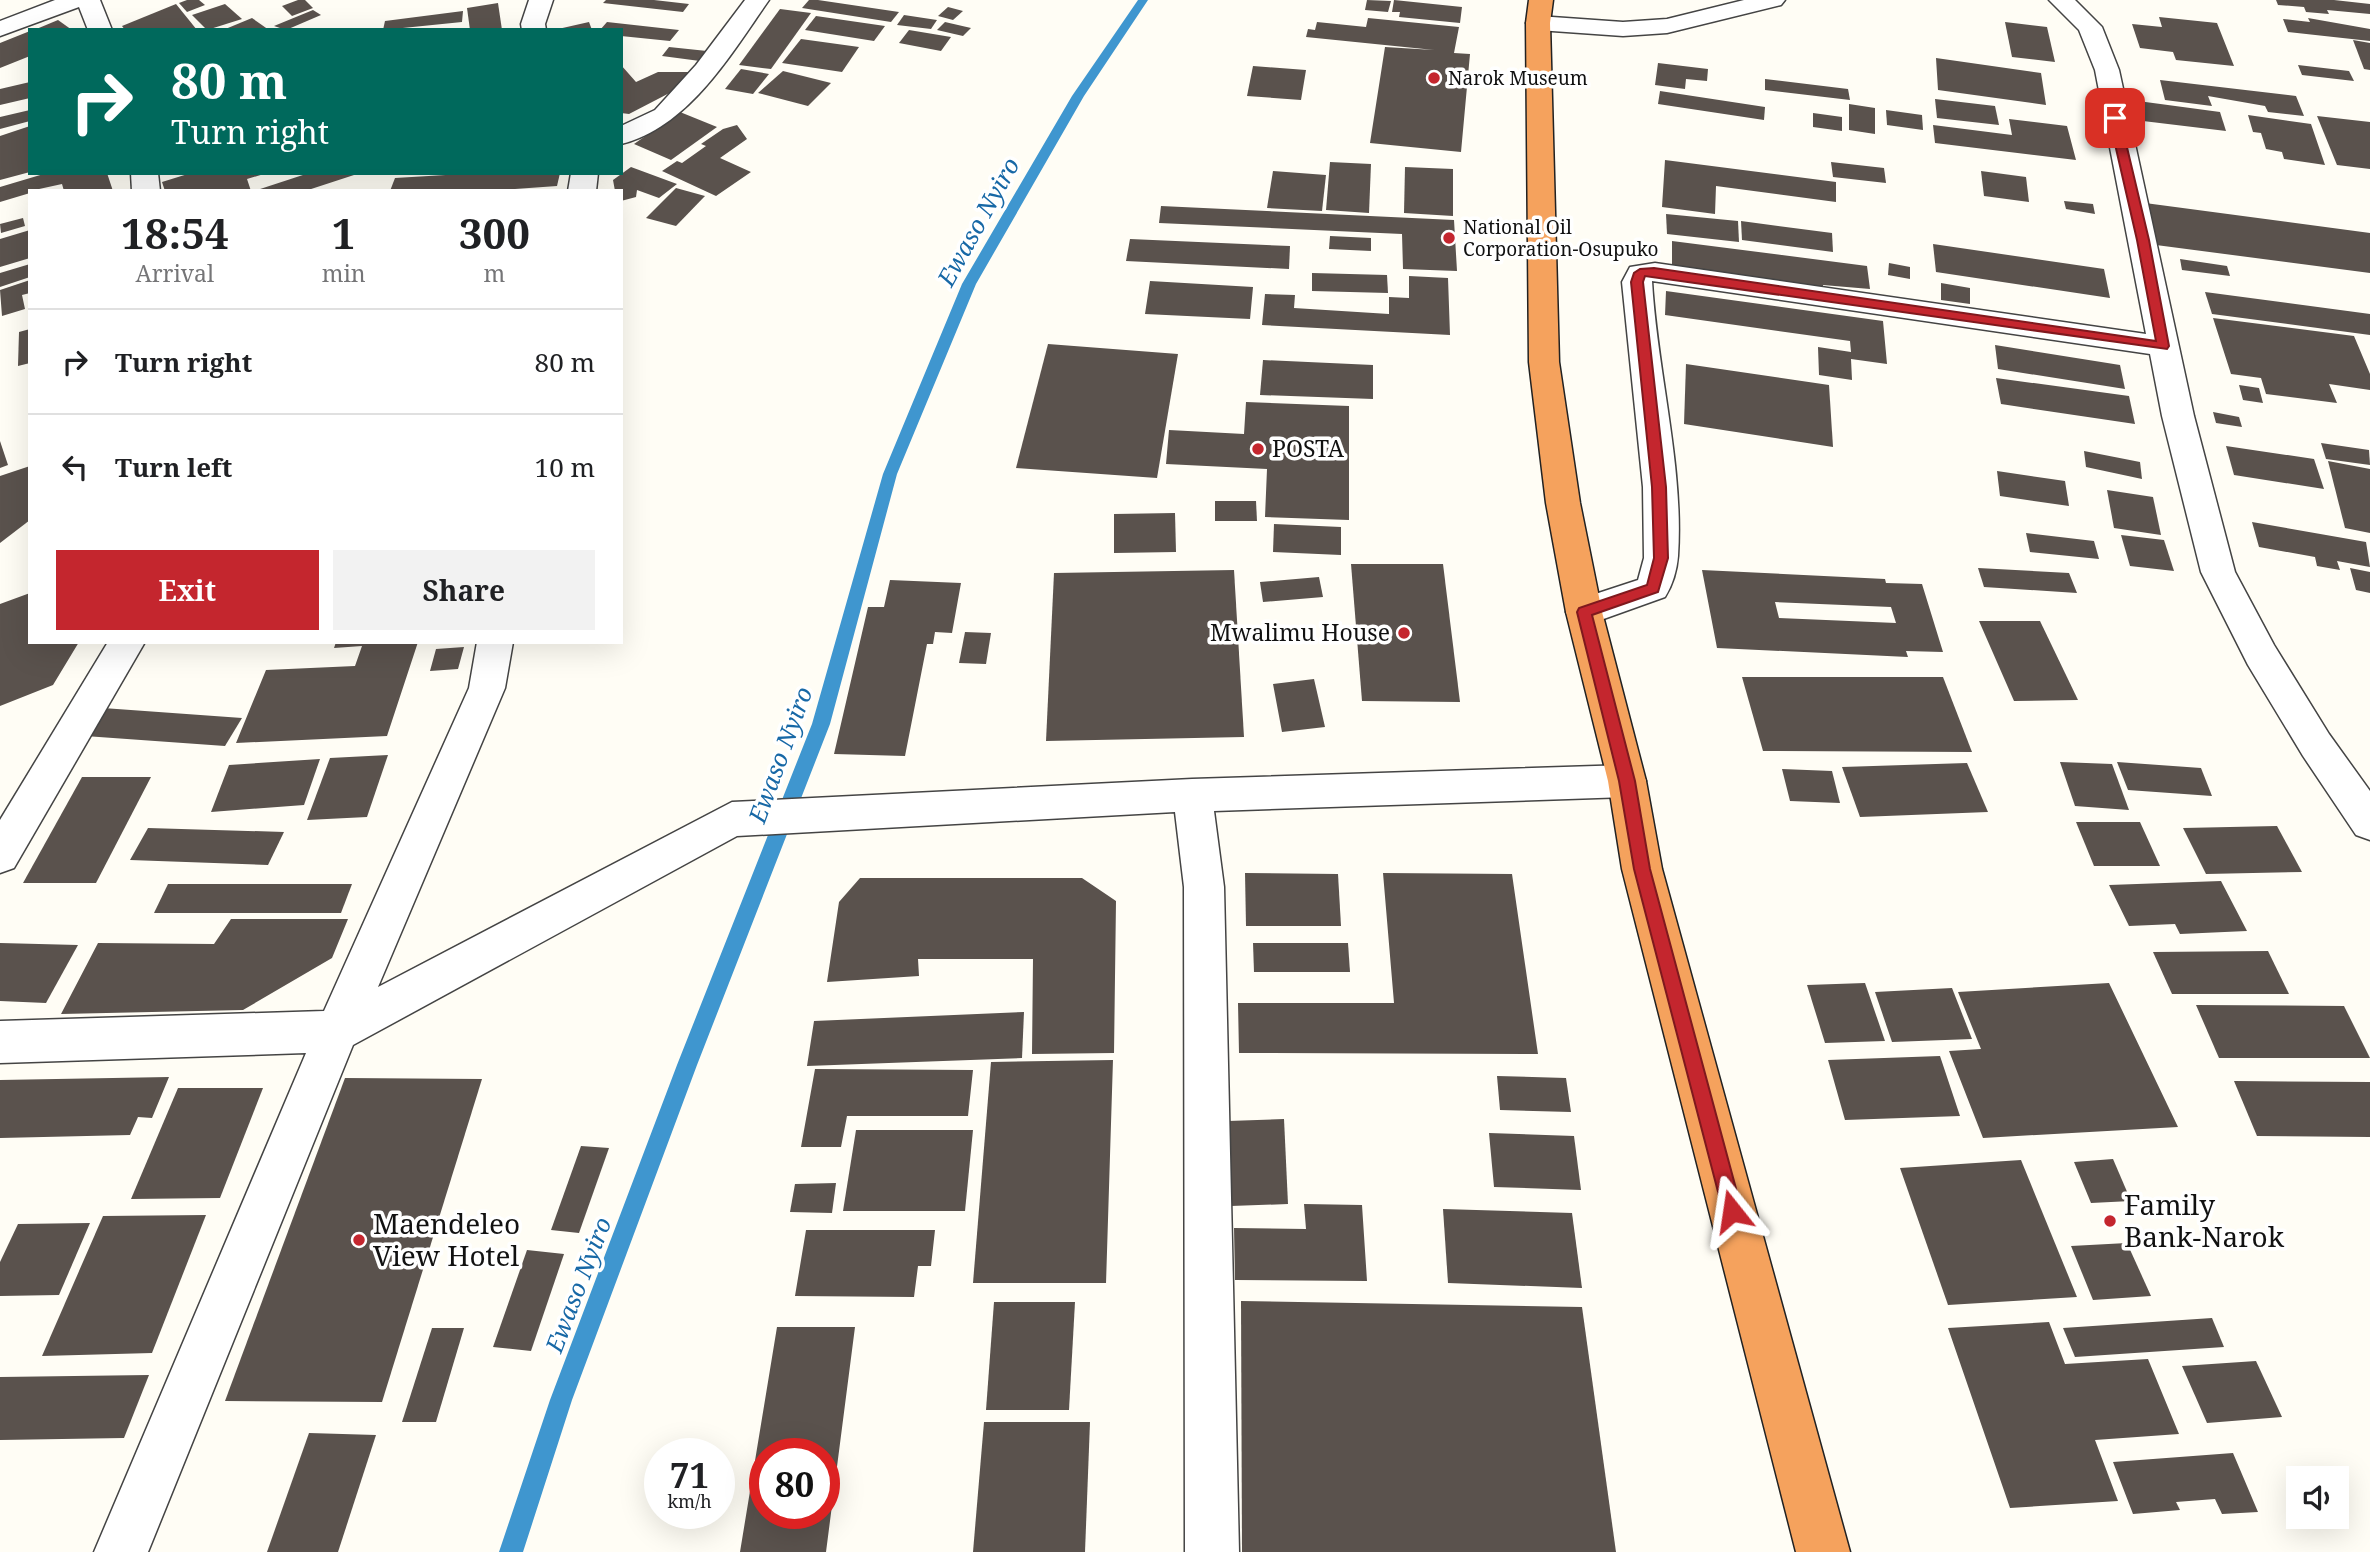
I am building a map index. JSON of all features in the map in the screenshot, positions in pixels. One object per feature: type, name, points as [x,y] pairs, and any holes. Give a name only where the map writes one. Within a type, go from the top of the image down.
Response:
[{"type":"highway","points":[[1539,12],[1544,362],[1563,503],[1584,612],[1627,781],[1642,869],[1823,1552]]},
{"type":"street","points":[[0,29],[77,0]]},
{"type":"street","points":[[88,0],[99,28]]},
{"type":"street","points":[[534,28],[541,0]]},
{"type":"street","points":[[623,135],[664,115],[705,70],[757,0]]},
{"type":"street","points":[[1539,12],[1623,29],[1667,26],[1773,0]]},
{"type":"street","points":[[2061,0],[2090,27],[2107,70],[2163,346],[2218,572],[2261,655],[2309,734],[2370,823]]},
{"type":"street","points":[[1584,612],[1653,588],[1661,558],[1659,487],[1637,282],[1640,273],[1654,272],[2163,346]]},
{"type":"street","points":[[0,856],[126,644]]},
{"type":"street","points":[[121,1552],[337,1031],[486,688],[495,644]]},
{"type":"street","points":[[0,1042],[337,1031],[732,819],[1192,794],[1627,781]]},
{"type":"street","points":[[1192,794],[1204,887],[1212,1552]]},
{"type":"building","points":[[199,0],[205,5],[187,12],[179,3]]},
{"type":"building","points":[[305,0],[313,8],[292,16],[282,6]]},
{"type":"building","points":[[606,0],[654,0],[689,4],[683,12],[603,3]]},
{"type":"building","points":[[809,0],[899,12],[891,22],[802,8]]},
{"type":"building","points":[[1367,0],[1391,1],[1388,12],[1365,10]]},
{"type":"building","points":[[1394,0],[1462,7],[1460,23],[1399,17],[1400,12],[1392,12]]},
{"type":"building","points":[[2276,0],[2334,0],[2370,4],[2370,14],[2327,10],[2329,14],[2306,12],[2304,7],[2278,5]]},
{"type":"building","points":[[498,3],[502,28],[470,28],[467,8]]},
{"type":"building","points":[[176,4],[195,28],[124,28],[122,26]]},
{"type":"building","points":[[225,4],[242,19],[205,28],[192,15]]},
{"type":"building","points":[[948,7],[963,11],[953,20],[938,16]]},
{"type":"building","points":[[780,9],[811,13],[771,69],[739,65]]},
{"type":"building","points":[[313,10],[321,15],[291,28],[274,26]]},
{"type":"building","points":[[463,11],[462,22],[383,28],[385,21]]},
{"type":"building","points":[[904,15],[937,20],[931,29],[897,25]]},
{"type":"building","points":[[816,16],[885,26],[874,41],[805,30]]},
{"type":"building","points":[[2159,17],[2217,23],[2234,66],[2176,60],[2173,52],[2140,48],[2132,24],[2162,27]]},
{"type":"building","points":[[252,18],[266,28],[228,28]]},
{"type":"building","points":[[1368,18],[1459,27],[1454,53],[1470,54],[1461,152],[1370,143],[1385,47],[1434,50],[1306,37],[1308,29],[1315,30],[1317,22],[1366,27]]},
{"type":"building","points":[[2308,18],[2370,29],[2370,41],[2288,32],[2283,19],[2310,22]]},
{"type":"building","points":[[58,20],[69,28],[39,28]]},
{"type":"building","points":[[589,22],[591,28],[562,28]]},
{"type":"building","points":[[607,22],[679,30],[670,41],[623,36],[623,28],[602,28]]},
{"type":"building","points":[[945,22],[971,28],[963,36],[937,30]]},
{"type":"building","points":[[2005,22],[2047,27],[2055,62],[2012,57]]},
{"type":"building","points":[[909,30],[951,37],[941,51],[899,43]]},
{"type":"building","points":[[28,32],[28,57],[0,68],[0,43]]},
{"type":"building","points":[[801,39],[859,47],[842,72],[782,63]]},
{"type":"building","points":[[2353,40],[2370,43],[2370,70],[2364,69]]},
{"type":"building","points":[[669,47],[707,51],[700,61],[662,56]]},
{"type":"building","points":[[1936,58],[2041,73],[2046,105],[1938,90]]},
{"type":"building","points":[[1658,63],[1708,69],[1707,81],[1686,79],[1685,89],[1655,85]]},
{"type":"building","points":[[2298,65],[2349,71],[2354,81],[2302,75]]},
{"type":"building","points":[[1253,66],[1306,70],[1301,100],[1247,96]]},
{"type":"building","points":[[623,67],[636,82],[658,72],[689,72],[683,86],[629,114],[623,113]]},
{"type":"building","points":[[741,69],[769,74],[753,94],[725,89]]},
{"type":"building","points":[[783,71],[831,83],[808,106],[758,93]]},
{"type":"building","points":[[1765,79],[1848,89],[1850,100],[1765,90]]},
{"type":"building","points":[[2160,80],[2296,96],[2304,116],[2268,112],[2265,106],[2208,96],[2212,106],[2165,100]]},
{"type":"building","points":[[28,82],[28,98],[0,105],[0,89]]},
{"type":"building","points":[[1660,91],[1765,107],[1764,120],[1658,104]]},
{"type":"building","points":[[1935,99],[1995,106],[1999,125],[1937,118]]},
{"type":"building","points":[[2138,101],[2220,112],[2226,131],[2143,121]]},
{"type":"building","points":[[1849,104],[1875,108],[1875,134],[1849,130]]},
{"type":"building","points":[[28,110],[28,122],[0,129],[0,117]]},
{"type":"building","points":[[1886,110],[1922,115],[1923,130],[1887,125]]},
{"type":"building","points":[[680,112],[717,127],[671,160],[634,144]]},
{"type":"building","points":[[1813,113],[1842,117],[1842,131],[1813,127]]},
{"type":"building","points":[[2248,115],[2311,124],[2325,165],[2284,159],[2282,152],[2266,149],[2261,133],[2253,132]]},
{"type":"building","points":[[2317,116],[2370,122],[2370,169],[2337,165]]},
{"type":"building","points":[[2009,119],[2067,126],[2076,160],[1935,143],[1933,125],[2012,135]]},
{"type":"building","points":[[737,125],[747,139],[720,158],[751,172],[716,196],[662,171],[677,161],[682,163],[706,146],[701,144],[723,129]]},
{"type":"building","points":[[28,127],[28,173],[0,180],[0,136]]},
{"type":"building","points":[[1665,160],[1836,182],[1836,202],[1716,186],[1715,214],[1662,207]]},
{"type":"building","points":[[1330,162],[1371,164],[1369,213],[1326,210]]},
{"type":"building","points":[[1831,162],[1884,168],[1886,183],[1833,177]]},
{"type":"building","points":[[631,167],[677,184],[659,198],[637,190],[636,197],[623,200],[623,189],[615,189],[613,180]]},
{"type":"building","points":[[1405,167],[1453,169],[1453,216],[1404,213]]},
{"type":"building","points":[[1273,171],[1326,175],[1322,211],[1267,208]]},
{"type":"building","points":[[1981,171],[2026,177],[2029,202],[1984,196]]},
{"type":"building","points":[[40,175],[108,175],[112,189],[63,189],[62,184],[28,189],[28,194],[0,202],[0,187]]},
{"type":"building","points":[[185,175],[261,175],[247,179],[250,189],[164,189],[162,182]]},
{"type":"building","points":[[303,175],[354,175],[311,189],[260,189]]},
{"type":"building","points":[[560,175],[557,186],[514,189],[391,189],[395,178]]},
{"type":"building","points":[[676,188],[705,196],[676,226],[646,218]]},
{"type":"building","points":[[2064,201],[2093,204],[2095,214],[2066,209]]},
{"type":"building","points":[[2145,203],[2370,233],[2370,273],[2156,245]]},
{"type":"building","points":[[1161,206],[1454,220],[1457,271],[1403,269],[1402,234],[1159,223]]},
{"type":"building","points":[[1666,214],[1738,221],[1739,242],[1667,234]]},
{"type":"building","points":[[23,218],[25,226],[1,233],[0,224]]},
{"type":"building","points":[[1741,221],[1832,233],[1833,252],[1742,240]]},
{"type":"building","points":[[28,231],[28,259],[0,267],[0,239]]},
{"type":"building","points":[[1330,236],[1371,238],[1371,251],[1329,249]]},
{"type":"building","points":[[1130,239],[1290,246],[1289,269],[1126,261]]},
{"type":"building","points":[[1672,241],[1867,266],[1870,289],[1823,285],[1823,288],[1672,268]]},
{"type":"building","points":[[1933,244],[2104,269],[2110,298],[1936,272]]},
{"type":"building","points":[[2180,259],[2227,266],[2230,276],[2182,270]]},
{"type":"building","points":[[1889,263],[1910,267],[1910,279],[1888,275]]},
{"type":"building","points":[[28,265],[28,278],[0,287],[0,273]]},
{"type":"building","points":[[1312,273],[1387,275],[1388,293],[1312,291]]},
{"type":"building","points":[[1409,276],[1448,278],[1450,335],[1262,325],[1265,294],[1295,295],[1294,308],[1389,314],[1389,297],[1409,298]]},
{"type":"building","points":[[28,281],[28,294],[22,295],[25,309],[2,316],[0,290]]},
{"type":"building","points":[[1150,281],[1253,287],[1250,319],[1145,314]]},
{"type":"building","points":[[1941,283],[1970,288],[1970,304],[1941,300]]},
{"type":"building","points":[[1666,291],[1883,321],[1887,364],[1851,359],[1852,380],[1819,375],[1818,347],[1851,352],[1850,341],[1665,315]]},
{"type":"building","points":[[2205,292],[2370,314],[2370,335],[2212,314]]},
{"type":"building","points":[[2213,318],[2354,336],[2370,374],[2370,390],[2329,384],[2337,403],[2266,394],[2261,378],[2231,374]]},
{"type":"building","points":[[28,330],[28,364],[18,366],[19,332]]},
{"type":"building","points":[[1048,344],[1178,354],[1157,478],[1016,468]]},
{"type":"building","points":[[1995,345],[2120,365],[2125,389],[1998,369]]},
{"type":"building","points":[[1263,360],[1373,365],[1373,399],[1260,395]]},
{"type":"building","points":[[1686,364],[1829,385],[1833,447],[1684,424]]},
{"type":"building","points":[[1996,378],[2129,396],[2135,424],[2001,404]]},
{"type":"building","points":[[2239,385],[2259,388],[2263,403],[2243,400]]},
{"type":"building","name":"POSTA","points":[[1246,402],[1349,406],[1349,520],[1265,517],[1267,469],[1166,464],[1169,430],[1244,434]]},
{"type":"building","points":[[2213,412],[2239,417],[2242,427],[2216,423]]},
{"type":"building","points":[[0,441],[8,465],[0,468]]},
{"type":"building","points":[[2321,443],[2369,450],[2370,465],[2326,459]]},
{"type":"building","points":[[2226,446],[2314,459],[2324,489],[2234,475]]},
{"type":"building","points":[[2084,451],[2140,462],[2142,479],[2086,467]]},
{"type":"building","points":[[2328,461],[2370,469],[2370,533],[2345,528]]},
{"type":"building","points":[[28,467],[28,522],[0,543],[0,476]]},
{"type":"building","points":[[1997,471],[2065,481],[2069,506],[2000,496]]},
{"type":"building","points":[[2107,490],[2153,497],[2161,535],[2114,528]]},
{"type":"building","points":[[1215,501],[1256,501],[1257,521],[1215,521]]},
{"type":"building","points":[[1175,513],[1176,552],[1114,553],[1114,514]]},
{"type":"building","points":[[2252,522],[2366,542],[2370,567],[2337,561],[2340,570],[2317,566],[2315,557],[2259,547]]},
{"type":"building","points":[[1274,524],[1341,527],[1341,555],[1273,552]]},
{"type":"building","points":[[2026,533],[2094,541],[2099,559],[2030,552]]},
{"type":"building","points":[[2121,535],[2164,540],[2174,571],[2130,566]]},
{"type":"building","name":"Mwalimu House","points":[[1351,564],[1443,564],[1460,702],[1362,701]]},
{"type":"building","points":[[1978,568],[2069,573],[2077,593],[1984,587]]},
{"type":"building","points":[[2350,568],[2370,572],[2370,593],[2356,590]]},
{"type":"building","points":[[1234,570],[1244,737],[1046,741],[1054,573]]},
{"type":"building","points":[[1702,570],[1885,579],[1886,583],[1922,584],[1943,652],[1906,651],[1908,657],[1717,648]],"holes":[[[1775,602],[1891,607],[1896,623],[1779,618]]]},
{"type":"building","points":[[1319,577],[1323,597],[1263,602],[1260,582]]},
{"type":"building","points":[[890,580],[961,583],[952,633],[935,632],[933,644],[927,644],[905,756],[834,754],[868,607],[884,607]]},
{"type":"building","points":[[28,594],[28,644],[78,644],[53,685],[0,706],[0,604]]},
{"type":"building","points":[[1979,621],[2040,621],[2078,700],[2014,701]]},
{"type":"building","points":[[965,632],[991,633],[986,664],[959,663]]},
{"type":"building","points":[[335,644],[417,644],[387,736],[236,743],[266,670],[355,666],[362,646],[334,648]]},
{"type":"building","points":[[464,647],[458,669],[430,671],[436,649]]},
{"type":"building","points":[[1742,677],[1943,677],[1972,752],[1763,751]]},
{"type":"building","points":[[1314,679],[1325,727],[1282,732],[1273,684]]},
{"type":"building","points":[[103,708],[242,718],[225,746],[85,736]]},
{"type":"building","points":[[388,755],[367,817],[307,820],[330,758]]},
{"type":"building","points":[[320,759],[304,805],[211,812],[229,765]]},
{"type":"building","points":[[2060,762],[2112,764],[2129,810],[2075,806]]},
{"type":"building","points":[[2117,762],[2201,768],[2212,796],[2128,790]]},
{"type":"building","points":[[1967,763],[1988,812],[1860,817],[1842,767]]},
{"type":"building","points":[[1782,769],[1832,771],[1840,803],[1790,801]]},
{"type":"building","points":[[82,777],[151,777],[96,883],[23,883]]},
{"type":"building","points":[[2076,822],[2140,822],[2160,866],[2094,866]]},
{"type":"building","points":[[2277,826],[2302,872],[2206,874],[2183,828]]},
{"type":"building","points":[[148,828],[284,832],[268,865],[130,860]]},
{"type":"building","points":[[1245,873],[1338,874],[1341,926],[1246,926]]},
{"type":"building","points":[[1383,873],[1512,874],[1538,1054],[1239,1053],[1238,1003],[1394,1003]]},
{"type":"building","points":[[860,878],[1082,878],[1116,901],[1114,1053],[1032,1054],[1033,959],[918,959],[919,976],[827,982],[839,902]]},
{"type":"building","points":[[2221,881],[2247,931],[2180,934],[2175,924],[2129,926],[2109,885]]},
{"type":"building","points":[[168,884],[352,884],[341,913],[154,913]]},
{"type":"building","points":[[231,919],[348,919],[332,958],[243,1010],[61,1014],[98,943],[214,944]]},
{"type":"building","points":[[0,943],[78,945],[46,1003],[0,1001]]},
{"type":"building","points":[[1253,943],[1348,943],[1350,972],[1254,972]]},
{"type":"building","points":[[2268,951],[2289,994],[2172,994],[2153,952]]},
{"type":"building","points":[[1865,983],[1885,1041],[1825,1043],[1807,985]]},
{"type":"building","points":[[2109,983],[2178,1127],[1983,1138],[1949,1051],[1981,1049],[1958,992]]},
{"type":"building","points":[[1952,988],[1972,1039],[1892,1042],[1875,992]]},
{"type":"building","points":[[2196,1005],[2344,1006],[2370,1058],[2219,1058]]},
{"type":"building","points":[[1024,1012],[1022,1058],[807,1066],[814,1021]]},
{"type":"building","points":[[1940,1056],[1960,1116],[1845,1120],[1828,1060]]},
{"type":"building","points":[[1113,1060],[1106,1283],[973,1283],[991,1062]]},
{"type":"building","points":[[815,1069],[973,1070],[968,1116],[847,1116],[841,1147],[801,1147]]},
{"type":"building","points":[[1497,1076],[1566,1078],[1571,1112],[1500,1110]]},
{"type":"building","points":[[169,1077],[152,1118],[138,1117],[130,1135],[0,1138],[0,1080]]},
{"type":"building","name":"Maendeleo View Hotel","points":[[345,1078],[482,1079],[382,1402],[225,1401]]},
{"type":"building","points":[[2234,1081],[2370,1082],[2370,1137],[2257,1136]]},
{"type":"building","points":[[178,1088],[263,1088],[220,1198],[131,1199]]},
{"type":"building","points":[[1284,1119],[1288,1204],[1231,1206],[1228,1121]]},
{"type":"building","points":[[856,1130],[973,1130],[965,1211],[843,1211]]},
{"type":"building","points":[[1489,1133],[1574,1136],[1581,1190],[1494,1187]]},
{"type":"building","points":[[581,1146],[609,1148],[579,1233],[551,1230]]},
{"type":"building","points":[[2113,1159],[2131,1201],[2091,1203],[2074,1162]]},
{"type":"building","points":[[2021,1160],[2077,1297],[1948,1305],[1900,1168]]},
{"type":"building","points":[[836,1183],[832,1213],[790,1212],[795,1184]]},
{"type":"building","points":[[1304,1204],[1362,1205],[1367,1281],[1235,1280],[1234,1228],[1306,1229]]},
{"type":"building","points":[[1443,1209],[1572,1213],[1582,1288],[1448,1283]]},
{"type":"building","points":[[206,1215],[152,1353],[42,1356],[103,1216]]},
{"type":"building","points":[[90,1223],[59,1295],[0,1296],[0,1262],[18,1224]]},
{"type":"building","points":[[806,1230],[935,1230],[931,1266],[918,1266],[914,1297],[795,1296]]},
{"type":"building","points":[[2127,1243],[2151,1296],[2093,1300],[2071,1246]]},
{"type":"building","points":[[527,1250],[564,1254],[531,1351],[493,1347]]},
{"type":"building","points":[[1241,1301],[1582,1307],[1616,1552],[1242,1552]]},
{"type":"building","points":[[994,1302],[1075,1302],[1069,1410],[986,1410]]},
{"type":"building","points":[[2212,1318],[2224,1347],[2075,1357],[2063,1328]]},
{"type":"building","points":[[2049,1322],[2065,1364],[2148,1359],[2179,1434],[2095,1440],[2118,1501],[2010,1508],[1948,1328]]},
{"type":"building","points":[[777,1327],[855,1327],[840,1443],[840,1438],[759,1438]]},
{"type":"building","points":[[432,1328],[464,1328],[436,1422],[402,1422]]},
{"type":"building","points":[[2256,1361],[2282,1417],[2207,1423],[2182,1366]]},
{"type":"building","points":[[149,1375],[124,1438],[0,1440],[0,1377]]},
{"type":"building","points":[[984,1422],[1090,1422],[1085,1552],[973,1552]]},
{"type":"building","points":[[309,1433],[376,1435],[338,1552],[267,1552]]},
{"type":"building","points":[[2233,1453],[2258,1512],[2222,1514],[2215,1499],[2176,1502],[2180,1510],[2133,1514],[2113,1462]]},
{"type":"building","points":[[749,1497],[749,1529],[829,1529],[826,1552],[740,1552]]},
{"type":"waterway","name":"Ewaso Nyiro","points":[[511,1552],[561,1400],[687,1065],[821,724],[890,474],[969,284],[1078,96],[1143,0]]},
{"type":"place","name":"Narok Museum","points":[[1434,78]]},
{"type":"place","name":"National Oil Corporation-Osupuko","points":[[1449,238]]},
{"type":"place","name":"POSTA","points":[[1258,449]]},
{"type":"place","name":"Mwalimu House","points":[[1404,633]]},
{"type":"place","name":"Family Bank-Narok","points":[[2110,1221]]},
{"type":"place","name":"Maendeleo View Hotel","points":[[359,1240]]},
{"type":"route","points":[[1732,1211],[1642,869],[1627,781],[1584,612],[1653,588],[1661,558],[1659,487],[1637,282],[1640,273],[1654,272],[2163,346],[2143,240],[2115,118]]}]
